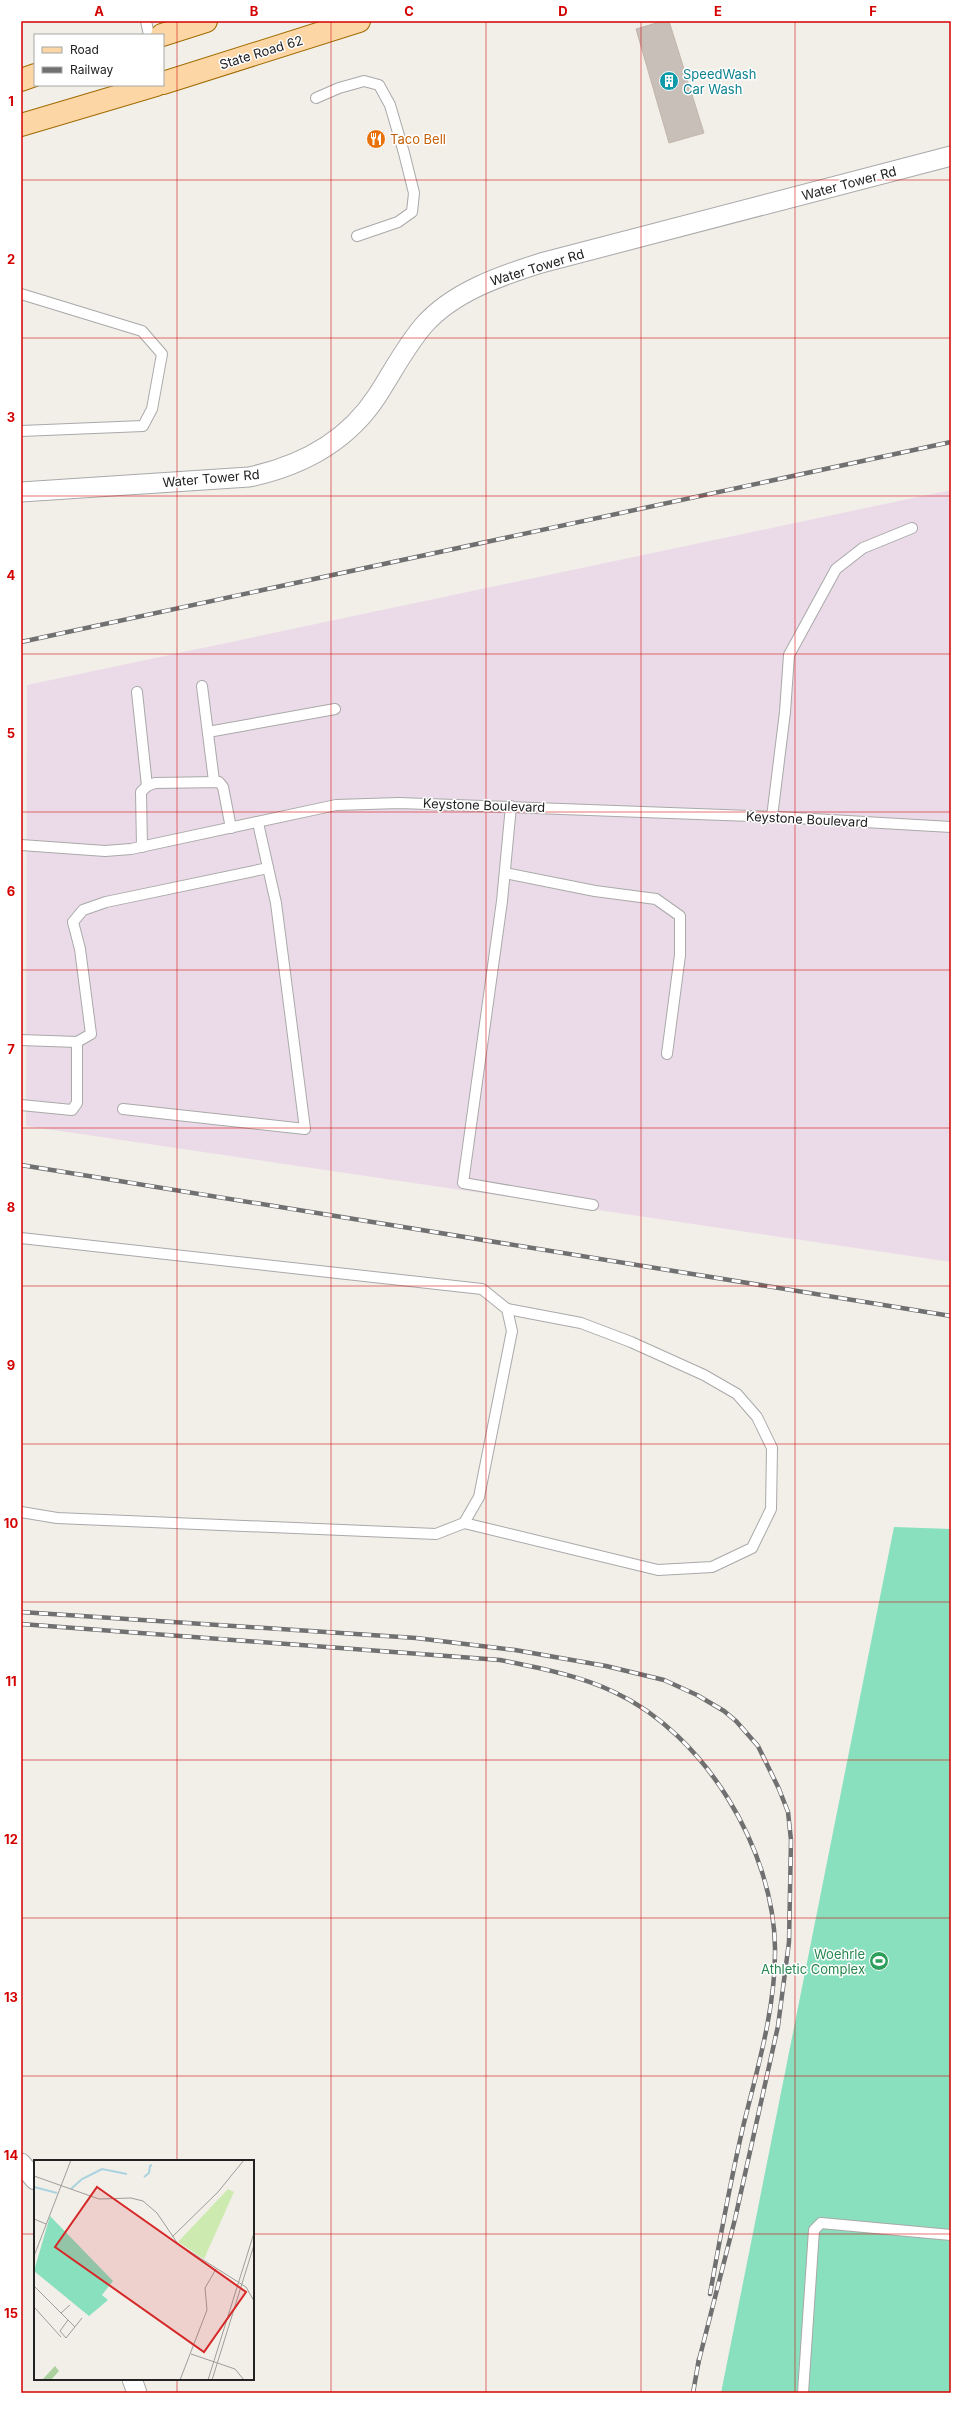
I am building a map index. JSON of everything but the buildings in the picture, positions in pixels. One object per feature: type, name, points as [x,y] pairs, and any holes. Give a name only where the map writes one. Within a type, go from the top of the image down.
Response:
[{"type":"main road","points":[[164,34],[206,21]]},
{"type":"main road","name":"State Road 62","points":[[164,83],[359,21]]},
{"type":"main road","points":[[21,80],[34,76]]},
{"type":"main road","points":[[21,125],[153,86]]},
{"type":"street","name":"Water Tower Rd","points":[[22,492],[249,477],[278,471],[325,450],[348,430],[376,398],[424,324],[457,298],[495,277],[541,263],[951,156]]},
{"type":"street","points":[[21,2163],[34,2179]]},
{"type":"street","points":[[132,2380],[137,2393]]},
{"type":"lane","points":[[146,21],[149,34]]},
{"type":"lane","points":[[316,98],[338,88],[364,81],[379,85],[392,112],[414,193],[412,212],[398,222],[357,236]]},
{"type":"lane","points":[[21,294],[142,331],[162,354],[152,409],[143,426],[21,431]]},
{"type":"lane","points":[[772,817],[785,712],[789,655],[836,569],[863,548],[912,528]]},
{"type":"lane","points":[[202,686],[214,780]]},
{"type":"lane","points":[[137,692],[146,786]]},
{"type":"lane","points":[[208,732],[335,709]]},
{"type":"lane","points":[[142,847],[141,792],[146,786],[155,783],[214,780],[219,782],[223,788],[231,828]]},
{"type":"lane","name":"Keystone Boulevard","points":[[21,845],[105,851],[142,847],[336,805],[399,803],[511,806],[772,817],[951,827]]},
{"type":"lane","points":[[511,806],[505,873],[463,1183],[593,1205]]},
{"type":"lane","points":[[123,1109],[305,1129],[276,903],[258,823]]},
{"type":"lane","points":[[21,1040],[78,1042],[91,1034],[80,949],[73,922],[83,910],[106,902],[268,868]]},
{"type":"lane","points":[[505,873],[595,891],[656,899],[680,916],[680,955],[667,1054]]},
{"type":"lane","points":[[21,1105],[72,1110],[77,1103],[78,1042]]},
{"type":"lane","points":[[21,1238],[482,1289],[507,1309],[588,1325],[631,1342],[704,1375],[737,1394],[757,1417],[772,1448],[771,1509],[752,1548],[712,1567],[658,1570],[464,1523],[436,1534],[57,1518],[21,1512]]},
{"type":"lane","points":[[464,1523],[479,1497],[512,1331],[507,1309]]},
{"type":"lane","points":[[803,2393],[814,2230],[821,2223],[951,2235]]},
{"type":"shaded area","points":[[951,490],[951,1262],[26,1126],[27,685]]},
{"type":"green space","name":"Woehrle Athletic Complex","points":[[894,1527],[951,1529],[951,2393],[721,2393]]},
{"type":"railway","points":[[21,642],[951,442]]},
{"type":"railway","points":[[21,1165],[951,1316]]},
{"type":"railway","points":[[21,1612],[416,1638],[515,1650],[606,1666],[664,1680],[697,1695],[724,1711],[736,1721],[758,1746],[779,1789],[788,1812],[791,1840],[789,1942],[778,2026],[735,2219],[698,2364]]},
{"type":"railway","points":[[21,1624],[500,1660],[558,1673],[586,1681],[614,1692],[647,1711],[677,1736],[705,1766],[728,1799],[748,1835],[762,1873],[772,1911],[775,1948],[772,1993],[765,2038],[743,2127],[721,2231],[710,2294]]},
{"type":"railway","points":[[693,2393],[699,2359]]},
{"type":"place","name":"SpeedWash Car Wash","points":[[669,81]]},
{"type":"place","name":"Taco Bell","points":[[376,139]]},
{"type":"place","name":"Woehrle Athletic Complex","points":[[879,1961]]}]
